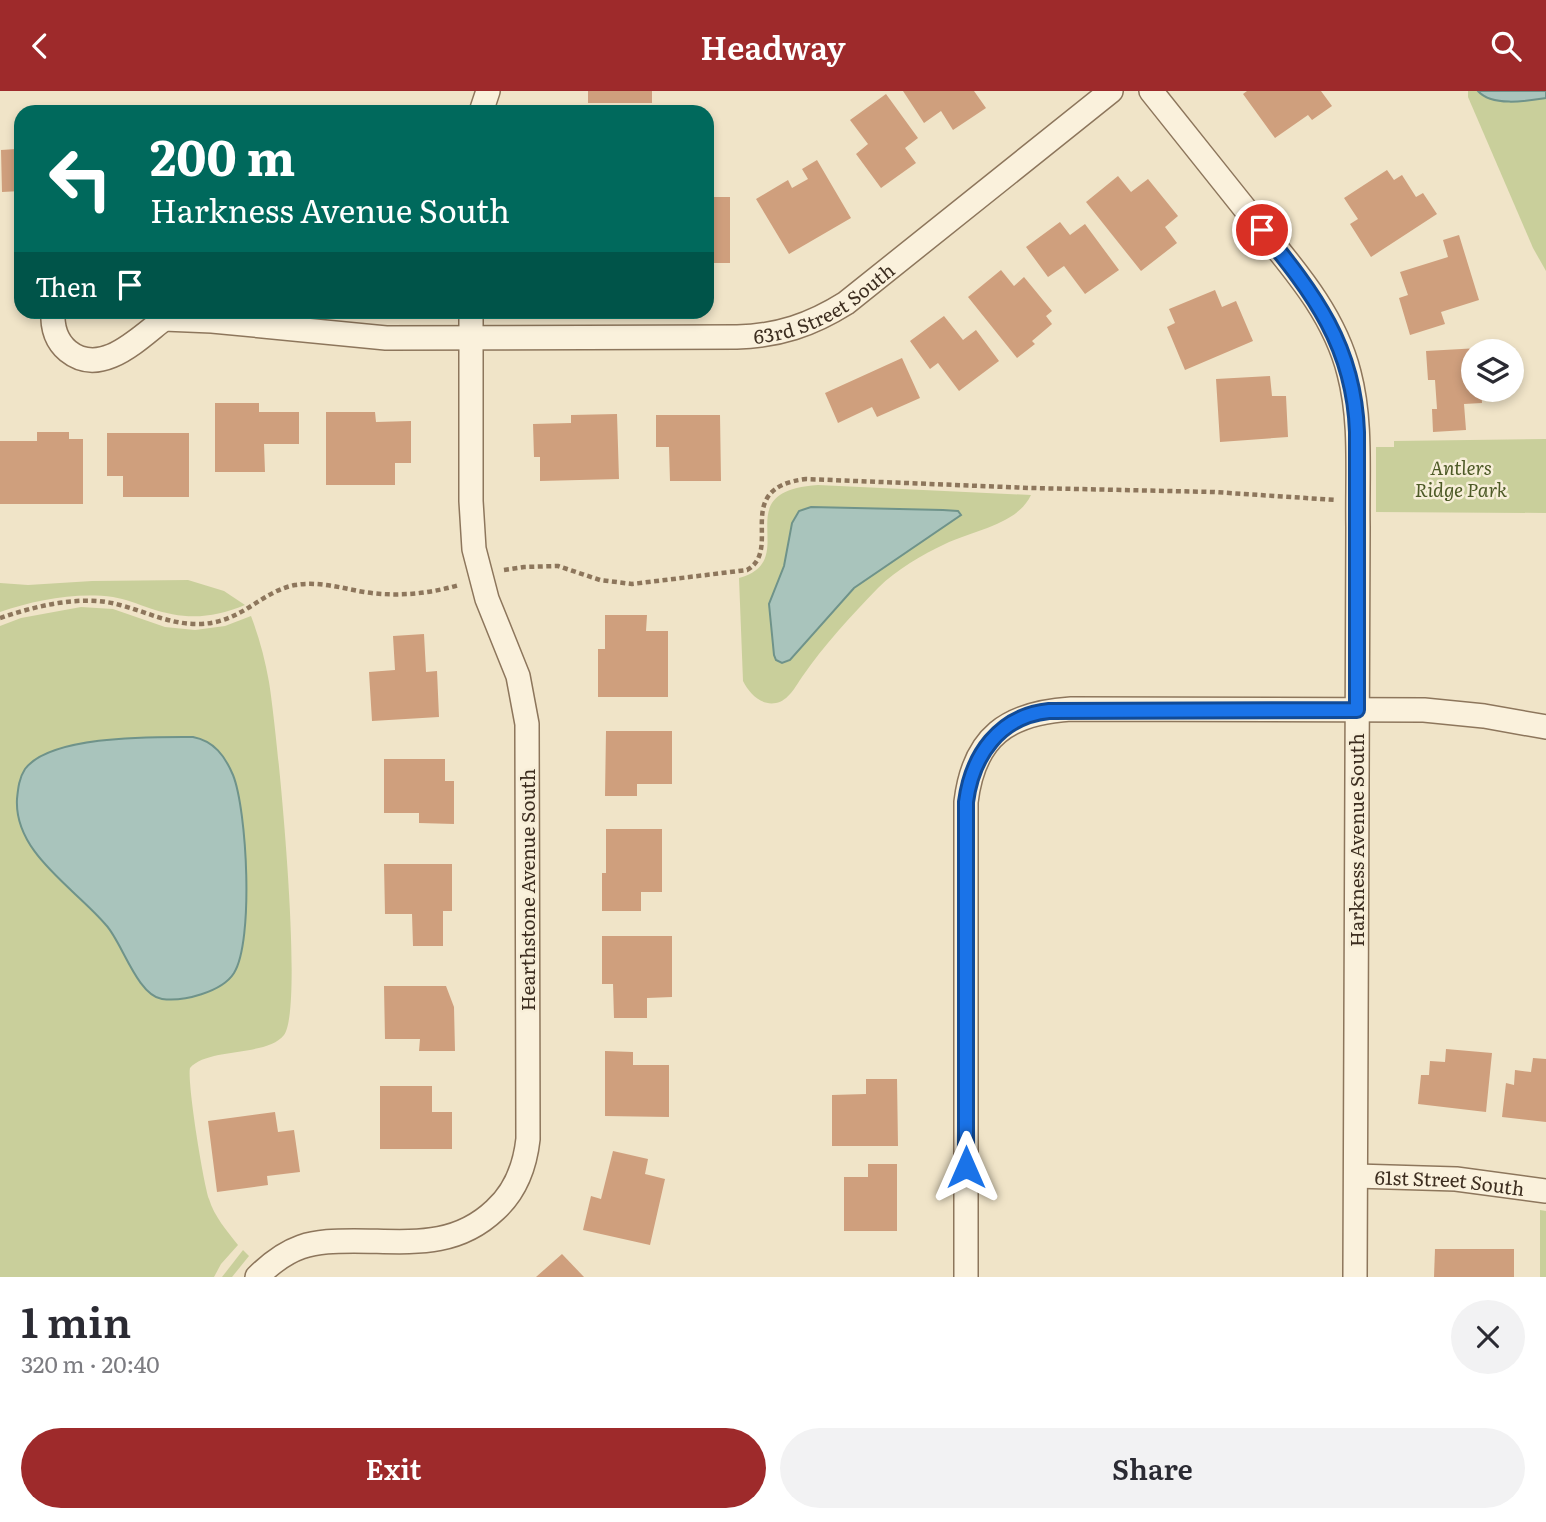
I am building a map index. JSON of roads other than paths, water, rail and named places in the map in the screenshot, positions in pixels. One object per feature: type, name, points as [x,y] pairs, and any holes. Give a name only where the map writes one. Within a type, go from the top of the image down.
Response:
[{"type":"street","name":"63rd Street South","points":[[199,319],[386,338],[471,339],[754,337],[803,326],[832,312],[859,293],[1111,91]]},
{"type":"street","name":"Harkness Avenue South","points":[[1151,91],[1311,293],[1329,321],[1346,359],[1353,389],[1357,425],[1355,1277]]},
{"type":"street","points":[[53,319],[54,329],[62,345],[75,356],[87,360],[111,357],[155,319]]},
{"type":"street","name":"Hearthstone Avenue South","points":[[257,1277],[283,1256],[308,1245],[336,1241],[428,1241],[464,1233],[487,1218],[506,1199],[517,1182],[524,1162],[528,1139],[527,724],[514,662],[487,599],[474,549],[471,501],[471,319]]},
{"type":"street","points":[[966,1277],[966,802],[974,767],[985,747],[1013,722],[1049,711],[1357,710],[1462,713],[1546,727]]},
{"type":"street","name":"61st Street South","points":[[1356,1176],[1456,1179],[1546,1191]]},
{"type":"water","points":[[1478,91],[1546,91],[1546,98],[1501,101],[1484,96]]},
{"type":"water","points":[[811,507],[943,510],[958,511],[961,515],[854,588],[790,660],[782,663],[776,660],[774,655],[769,604],[784,566],[792,523],[799,511]]},
{"type":"water","points":[[193,737],[207,742],[222,756],[233,775],[238,792],[245,845],[244,933],[240,957],[228,980],[201,994],[171,1000],[153,995],[145,988],[106,925],[36,853],[25,836],[17,799],[25,769],[38,758],[57,750],[104,740]]},
{"type":"park label","name":"Antlers Ridge Park","points":[[1461,478]]}]
